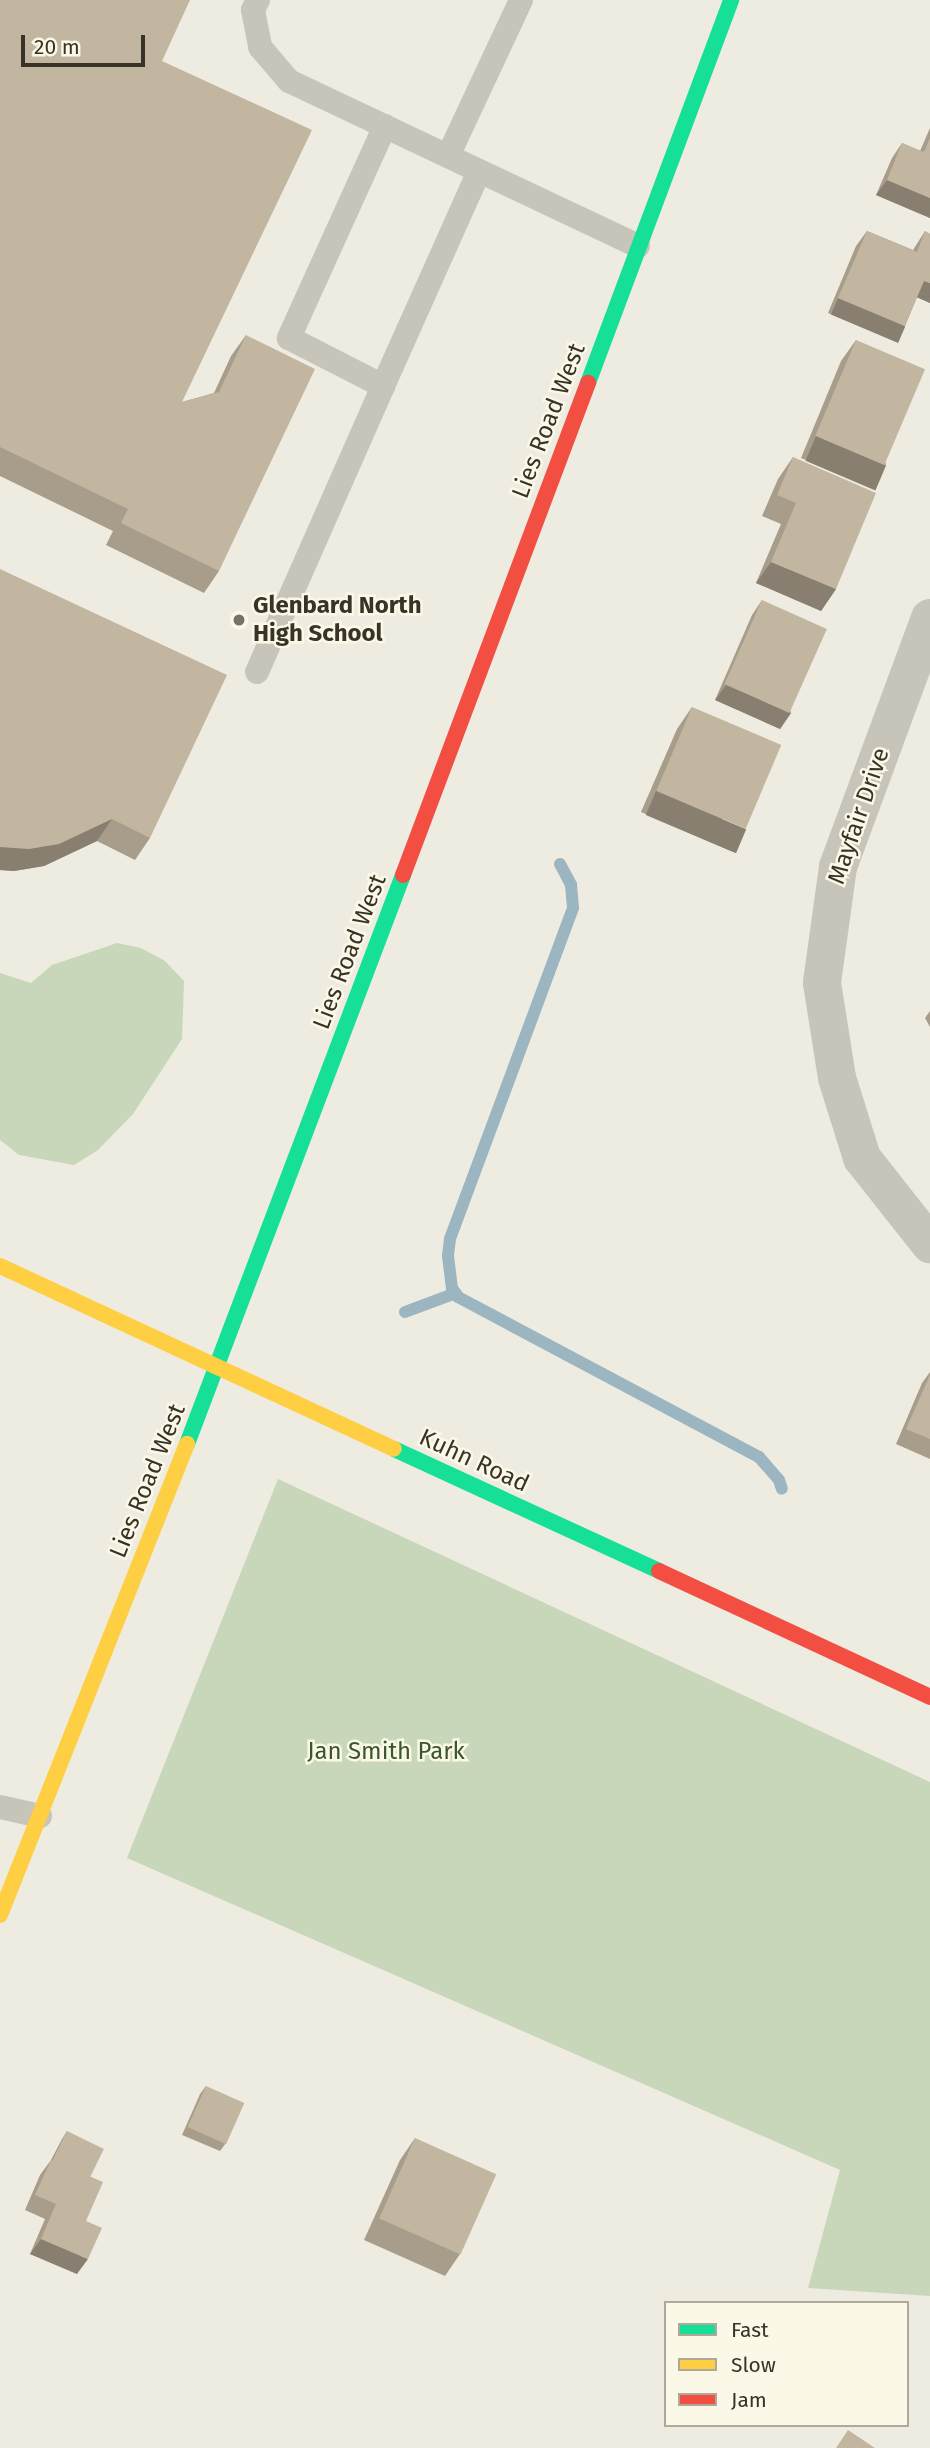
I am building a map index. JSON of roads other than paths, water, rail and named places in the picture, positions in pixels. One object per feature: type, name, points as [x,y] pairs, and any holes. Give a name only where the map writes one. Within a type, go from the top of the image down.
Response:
[{"type":"street","name":"Lies Road West","points":[[0,1915],[218,1368],[731,0]]},
{"type":"street","name":"Mayfair Drive","points":[[930,618],[838,867],[822,983],[837,1078],[862,1158],[930,1244]]},
{"type":"street","name":"Kuhn Road","points":[[0,1266],[930,1697]]},
{"type":"lane","points":[[258,0],[253,10],[260,47],[289,81],[638,246]]},
{"type":"lane","points":[[448,156],[522,0]]},
{"type":"lane","points":[[383,386],[289,338],[385,126]]},
{"type":"lane","points":[[257,672],[479,171]]},
{"type":"lane","points":[[0,1807],[40,1816]]},
{"type":"waterway","points":[[560,864],[571,885],[573,908],[450,1239],[448,1256],[452,1288],[458,1297],[759,1457],[779,1480],[782,1489]]},
{"type":"waterway","points":[[405,1312],[456,1293]]},
{"type":"place","name":"Glenbard North High School","points":[[239,620]]},
{"type":"park label","name":"Jan Smith Park","points":[[386,1752]]}]
